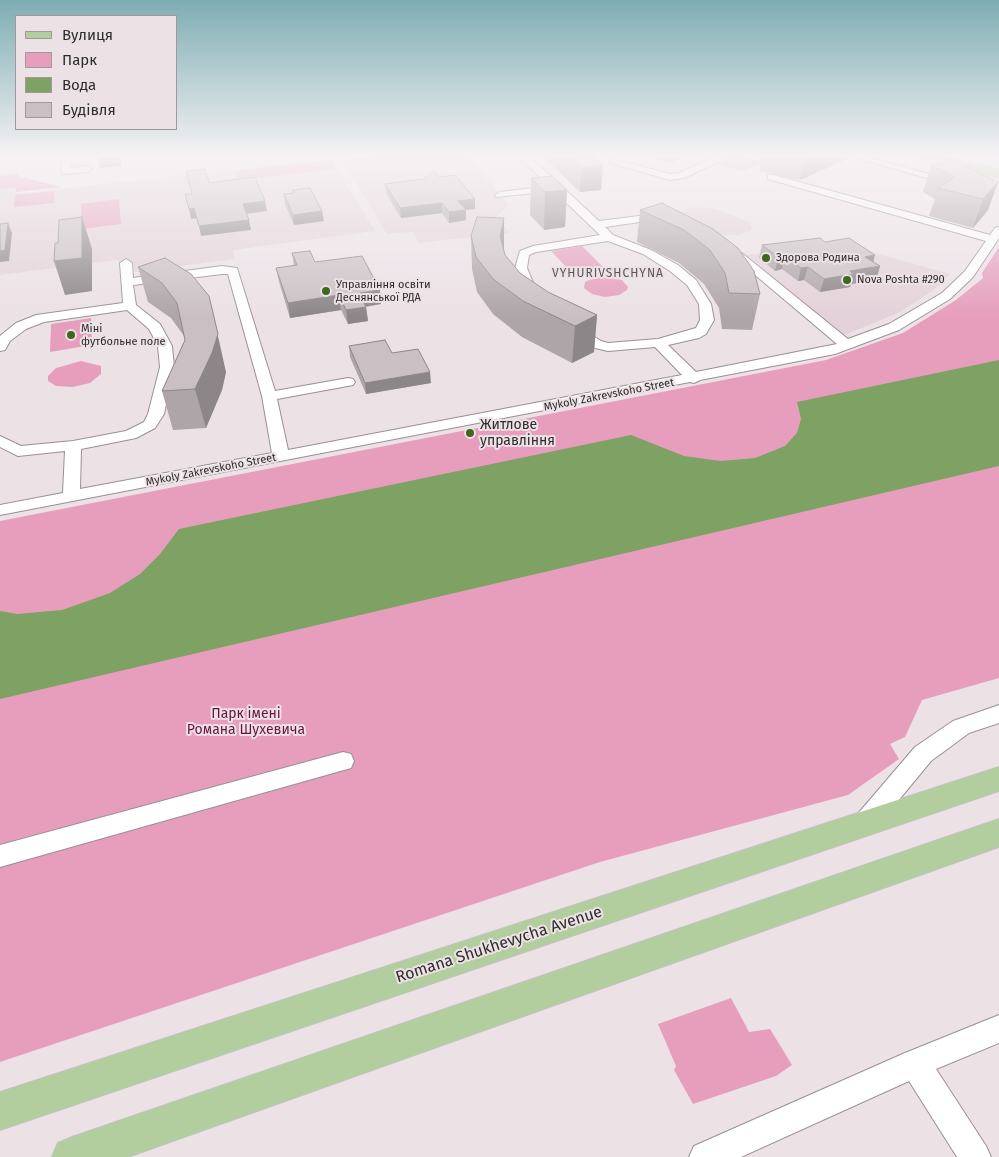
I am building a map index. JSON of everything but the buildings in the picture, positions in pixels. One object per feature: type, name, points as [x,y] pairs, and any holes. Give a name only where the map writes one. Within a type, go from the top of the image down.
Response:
[{"type":"main road","name":"Romana Shukhevycha Avenue","points":[[0,1111],[999,778]]},
{"type":"main road","points":[[72,1157],[999,833]]},
{"type":"street","points":[[596,225],[646,218],[658,219],[676,226]]},
{"type":"street","name":"Mykoly Zakrevskoho Street","points":[[0,510],[694,379],[830,351],[894,327],[946,296],[969,274],[996,234]]},
{"type":"street","points":[[716,245],[739,256],[847,345]]},
{"type":"street","points":[[0,347],[4,339],[21,326],[41,318],[130,306]]},
{"type":"lane","points":[[562,322],[596,344],[608,347],[658,343],[694,335],[701,331],[707,320],[704,304],[692,283],[674,268],[647,252],[609,238],[579,209]]},
{"type":"lane","points":[[897,209],[996,234]]},
{"type":"lane","points":[[545,306],[528,286],[521,268],[524,253],[533,249],[609,238]]},
{"type":"lane","points":[[739,256],[758,253]]},
{"type":"lane","points":[[0,442],[18,451],[73,446],[130,435],[150,425],[156,414],[167,367],[165,346],[155,327],[130,306],[126,263]]},
{"type":"lane","points":[[127,282],[222,270],[233,271],[269,396],[281,456]]},
{"type":"lane","points":[[658,343],[694,379]]},
{"type":"lane","points":[[269,396],[348,382]]},
{"type":"lane","points":[[71,496],[73,446]]},
{"type":"lane","points":[[865,823],[923,754],[961,727],[999,714]]},
{"type":"lane","points":[[0,856],[343,761]]},
{"type":"lane","points":[[705,1157],[915,1063],[999,1029]]},
{"type":"lane","points":[[915,1063],[975,1157]]},
{"type":"shaded area","points":[[0,209],[362,209],[375,231],[233,250],[234,259],[135,272],[133,262],[119,264],[118,260],[0,275]]},
{"type":"shaded area","points":[[372,209],[505,209],[496,217],[510,233],[418,243],[413,232],[387,234]]},
{"type":"shaded area","points":[[687,209],[717,209],[749,222],[752,230],[739,235],[717,235],[679,213]]},
{"type":"shaded area","points":[[836,242],[950,274],[934,290],[898,313],[840,337],[741,256]]},
{"type":"green space","points":[[81,209],[120,209],[121,224],[82,229]]},
{"type":"green space","points":[[582,246],[603,267],[571,272],[551,251]]},
{"type":"green space","name":"Парк імені Романа Шухевича","points":[[999,247],[999,678],[922,700],[905,737],[890,744],[899,759],[848,795],[600,862],[0,1062],[0,521],[826,360],[903,333],[956,300],[983,278],[982,273]]},
{"type":"green space","points":[[602,277],[622,280],[628,287],[627,290],[619,295],[605,297],[592,294],[584,288],[585,282]]},
{"type":"green space","name":"Міні футбольне поле","points":[[91,318],[92,345],[50,352],[51,324]]},
{"type":"green space","points":[[81,361],[101,366],[101,374],[90,383],[73,387],[56,386],[48,381],[48,376],[56,368]]},
{"type":"green space","points":[[731,998],[749,1032],[770,1029],[792,1065],[776,1076],[693,1104],[674,1070],[676,1066],[658,1024]]},
{"type":"water","points":[[999,360],[999,466],[0,699],[0,611],[17,614],[62,610],[110,593],[140,574],[160,554],[179,529],[631,435],[684,456],[721,461],[755,458],[785,446],[797,433],[801,419],[797,402]]},
{"type":"place","name":"Здорова Родина","points":[[766,258]]},
{"type":"place","name":"Nova Poshta #290","points":[[847,280]]},
{"type":"place","name":"Управління освіти Деснянської РДА","points":[[326,291]]},
{"type":"place","name":"Міні футбольне поле","points":[[71,335]]},
{"type":"place","name":"Житлове управління","points":[[470,433]]},
{"type":"district","name":"VYHURIVSHCHYNA","points":[[608,274]]}]
